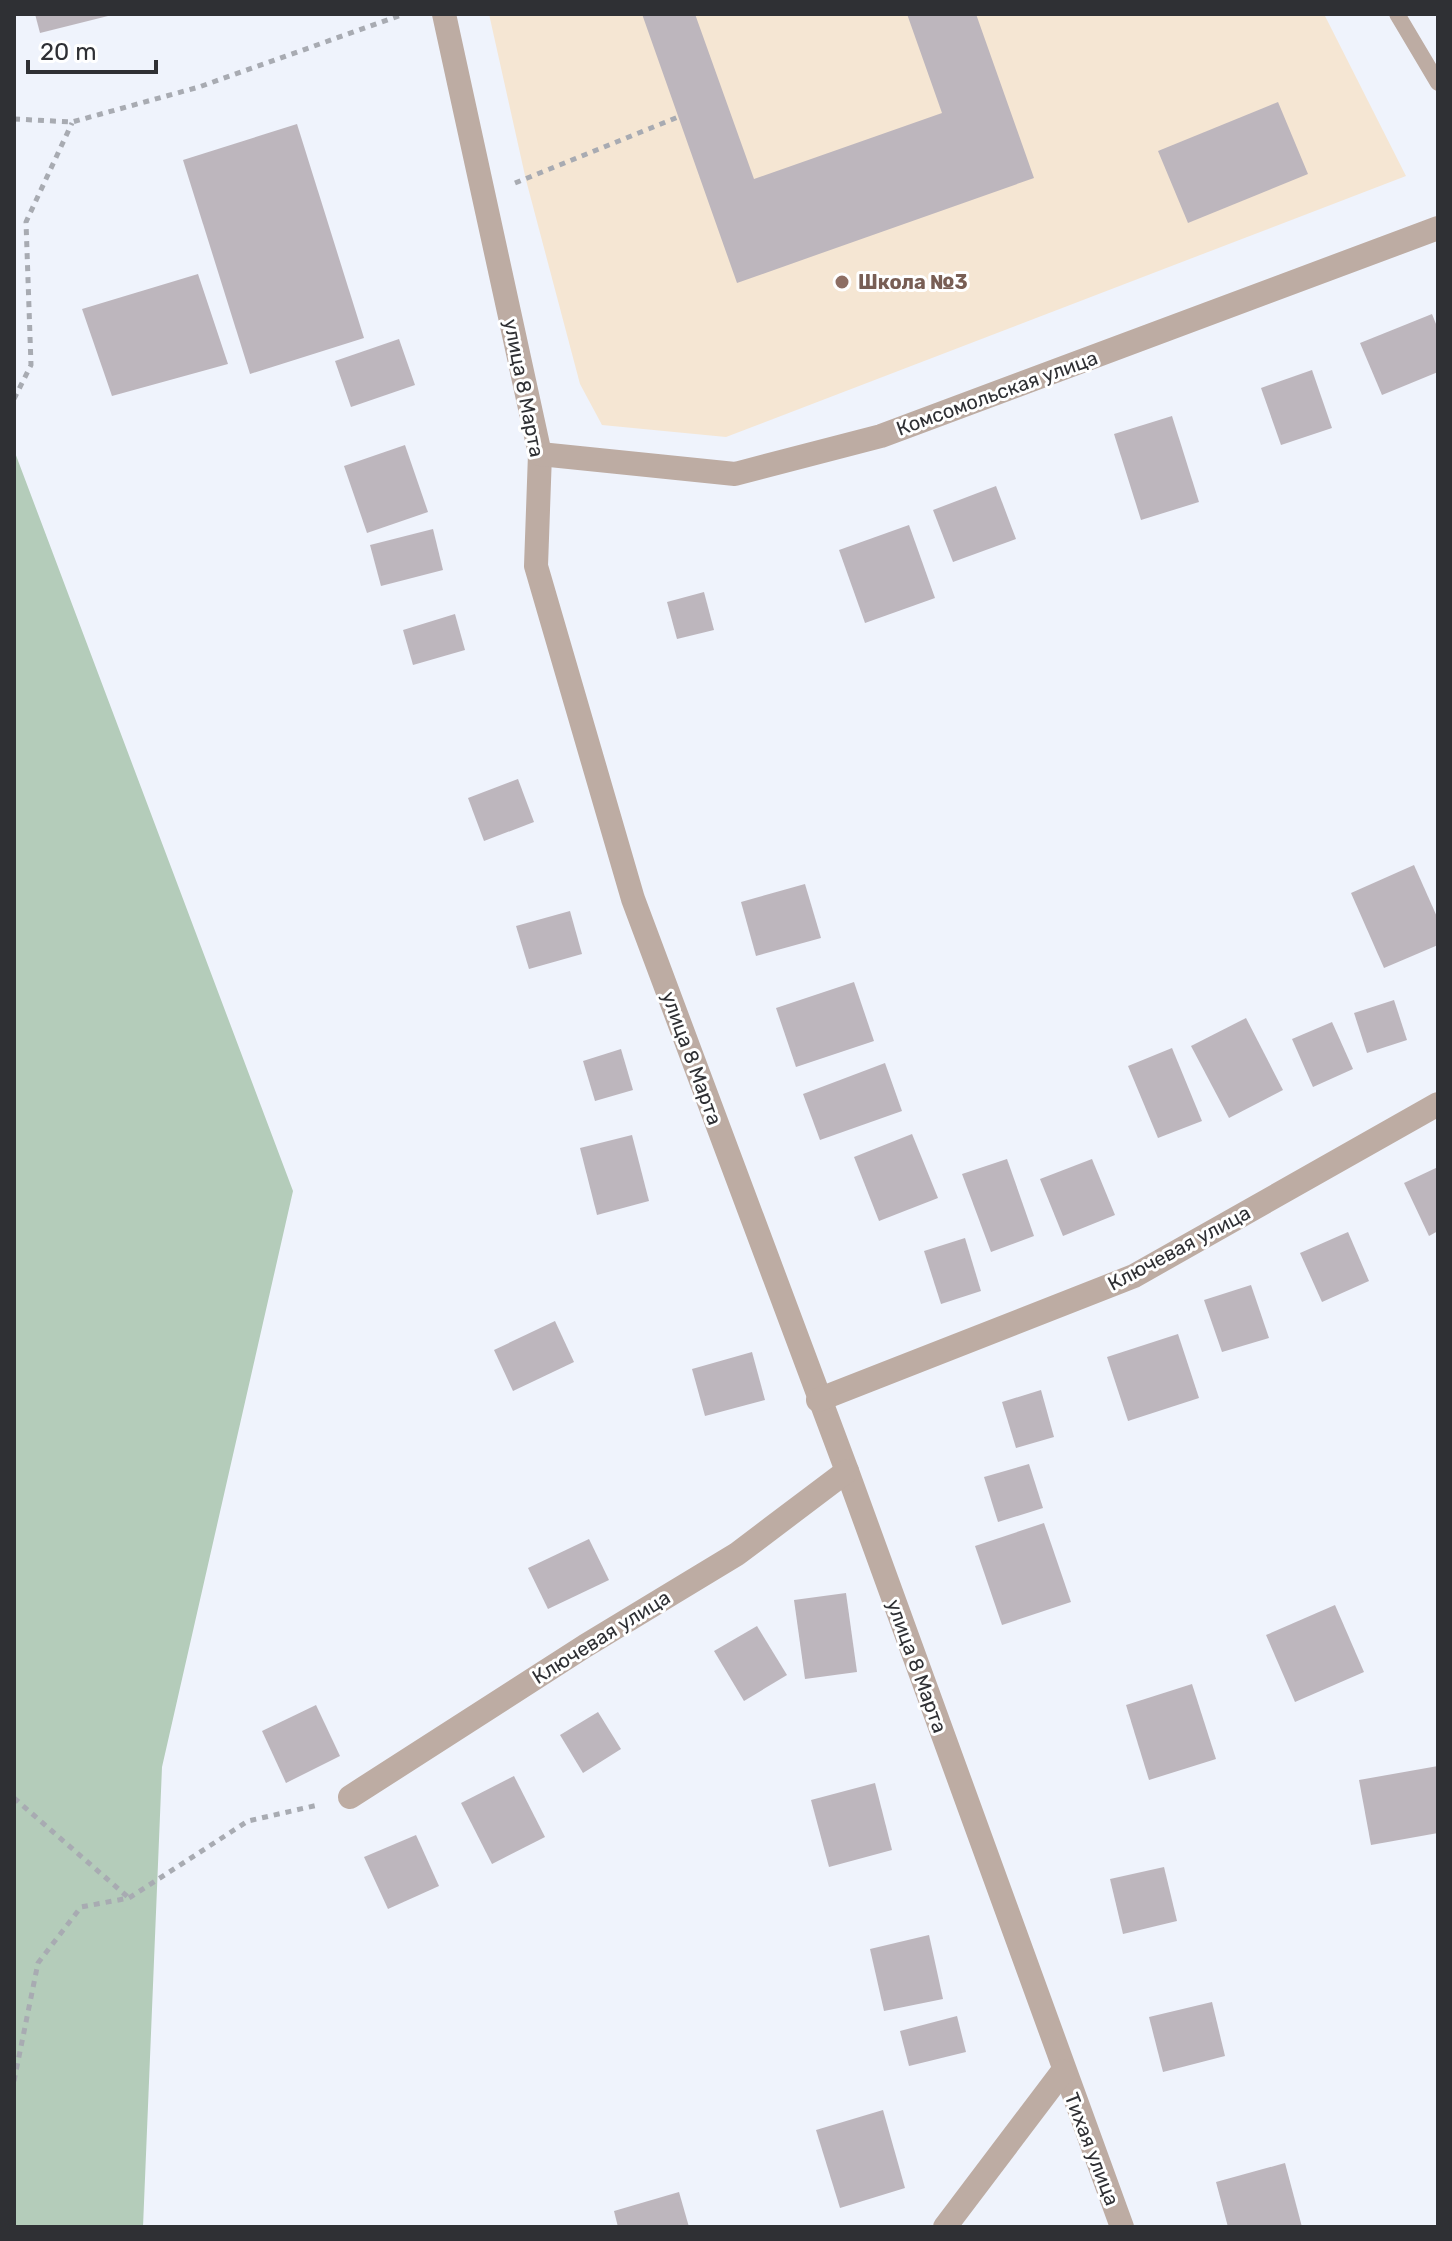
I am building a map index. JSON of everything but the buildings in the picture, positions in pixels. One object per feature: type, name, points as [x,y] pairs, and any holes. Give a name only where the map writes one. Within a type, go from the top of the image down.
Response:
[{"type":"street","name":"улица 8 Марта","points":[[444,14],[540,454],[536,566],[633,899],[847,1471],[1063,2071]]},
{"type":"street","name":"Комсомольская улица","points":[[540,454],[735,474],[881,436],[1438,228]]},
{"type":"street","name":"Ключевая улица","points":[[818,1400],[1134,1276],[1438,1104]]},
{"type":"street","name":"Ключевая улица","points":[[350,1797],[585,1646],[737,1554],[847,1471]]},
{"type":"street","points":[[945,2227],[1063,2071]]},
{"type":"street","name":"Тихая улица","points":[[1063,2071],[1122,2227]]},
{"type":"lane","points":[[1397,14],[1438,83]]},
{"type":"path","points":[[14,119],[72,122],[199,87],[404,14]]},
{"type":"path","points":[[483,192],[526,180],[678,117]]},
{"type":"path","points":[[14,399],[31,365],[26,222],[72,122]]},
{"type":"path","points":[[14,2081],[38,1963],[81,1907],[129,1898],[248,1821],[350,1797]]},
{"type":"path","points":[[14,1798],[129,1898]]},
{"type":"shaded area","name":"Школа №3","points":[[489,14],[1324,14],[1406,176],[726,437],[602,425],[580,384],[526,180]]},
{"type":"green space","points":[[14,450],[293,1191],[162,1767],[143,2227],[14,2227]]},
{"type":"place","name":"Школа №3","points":[[842,282]]}]
